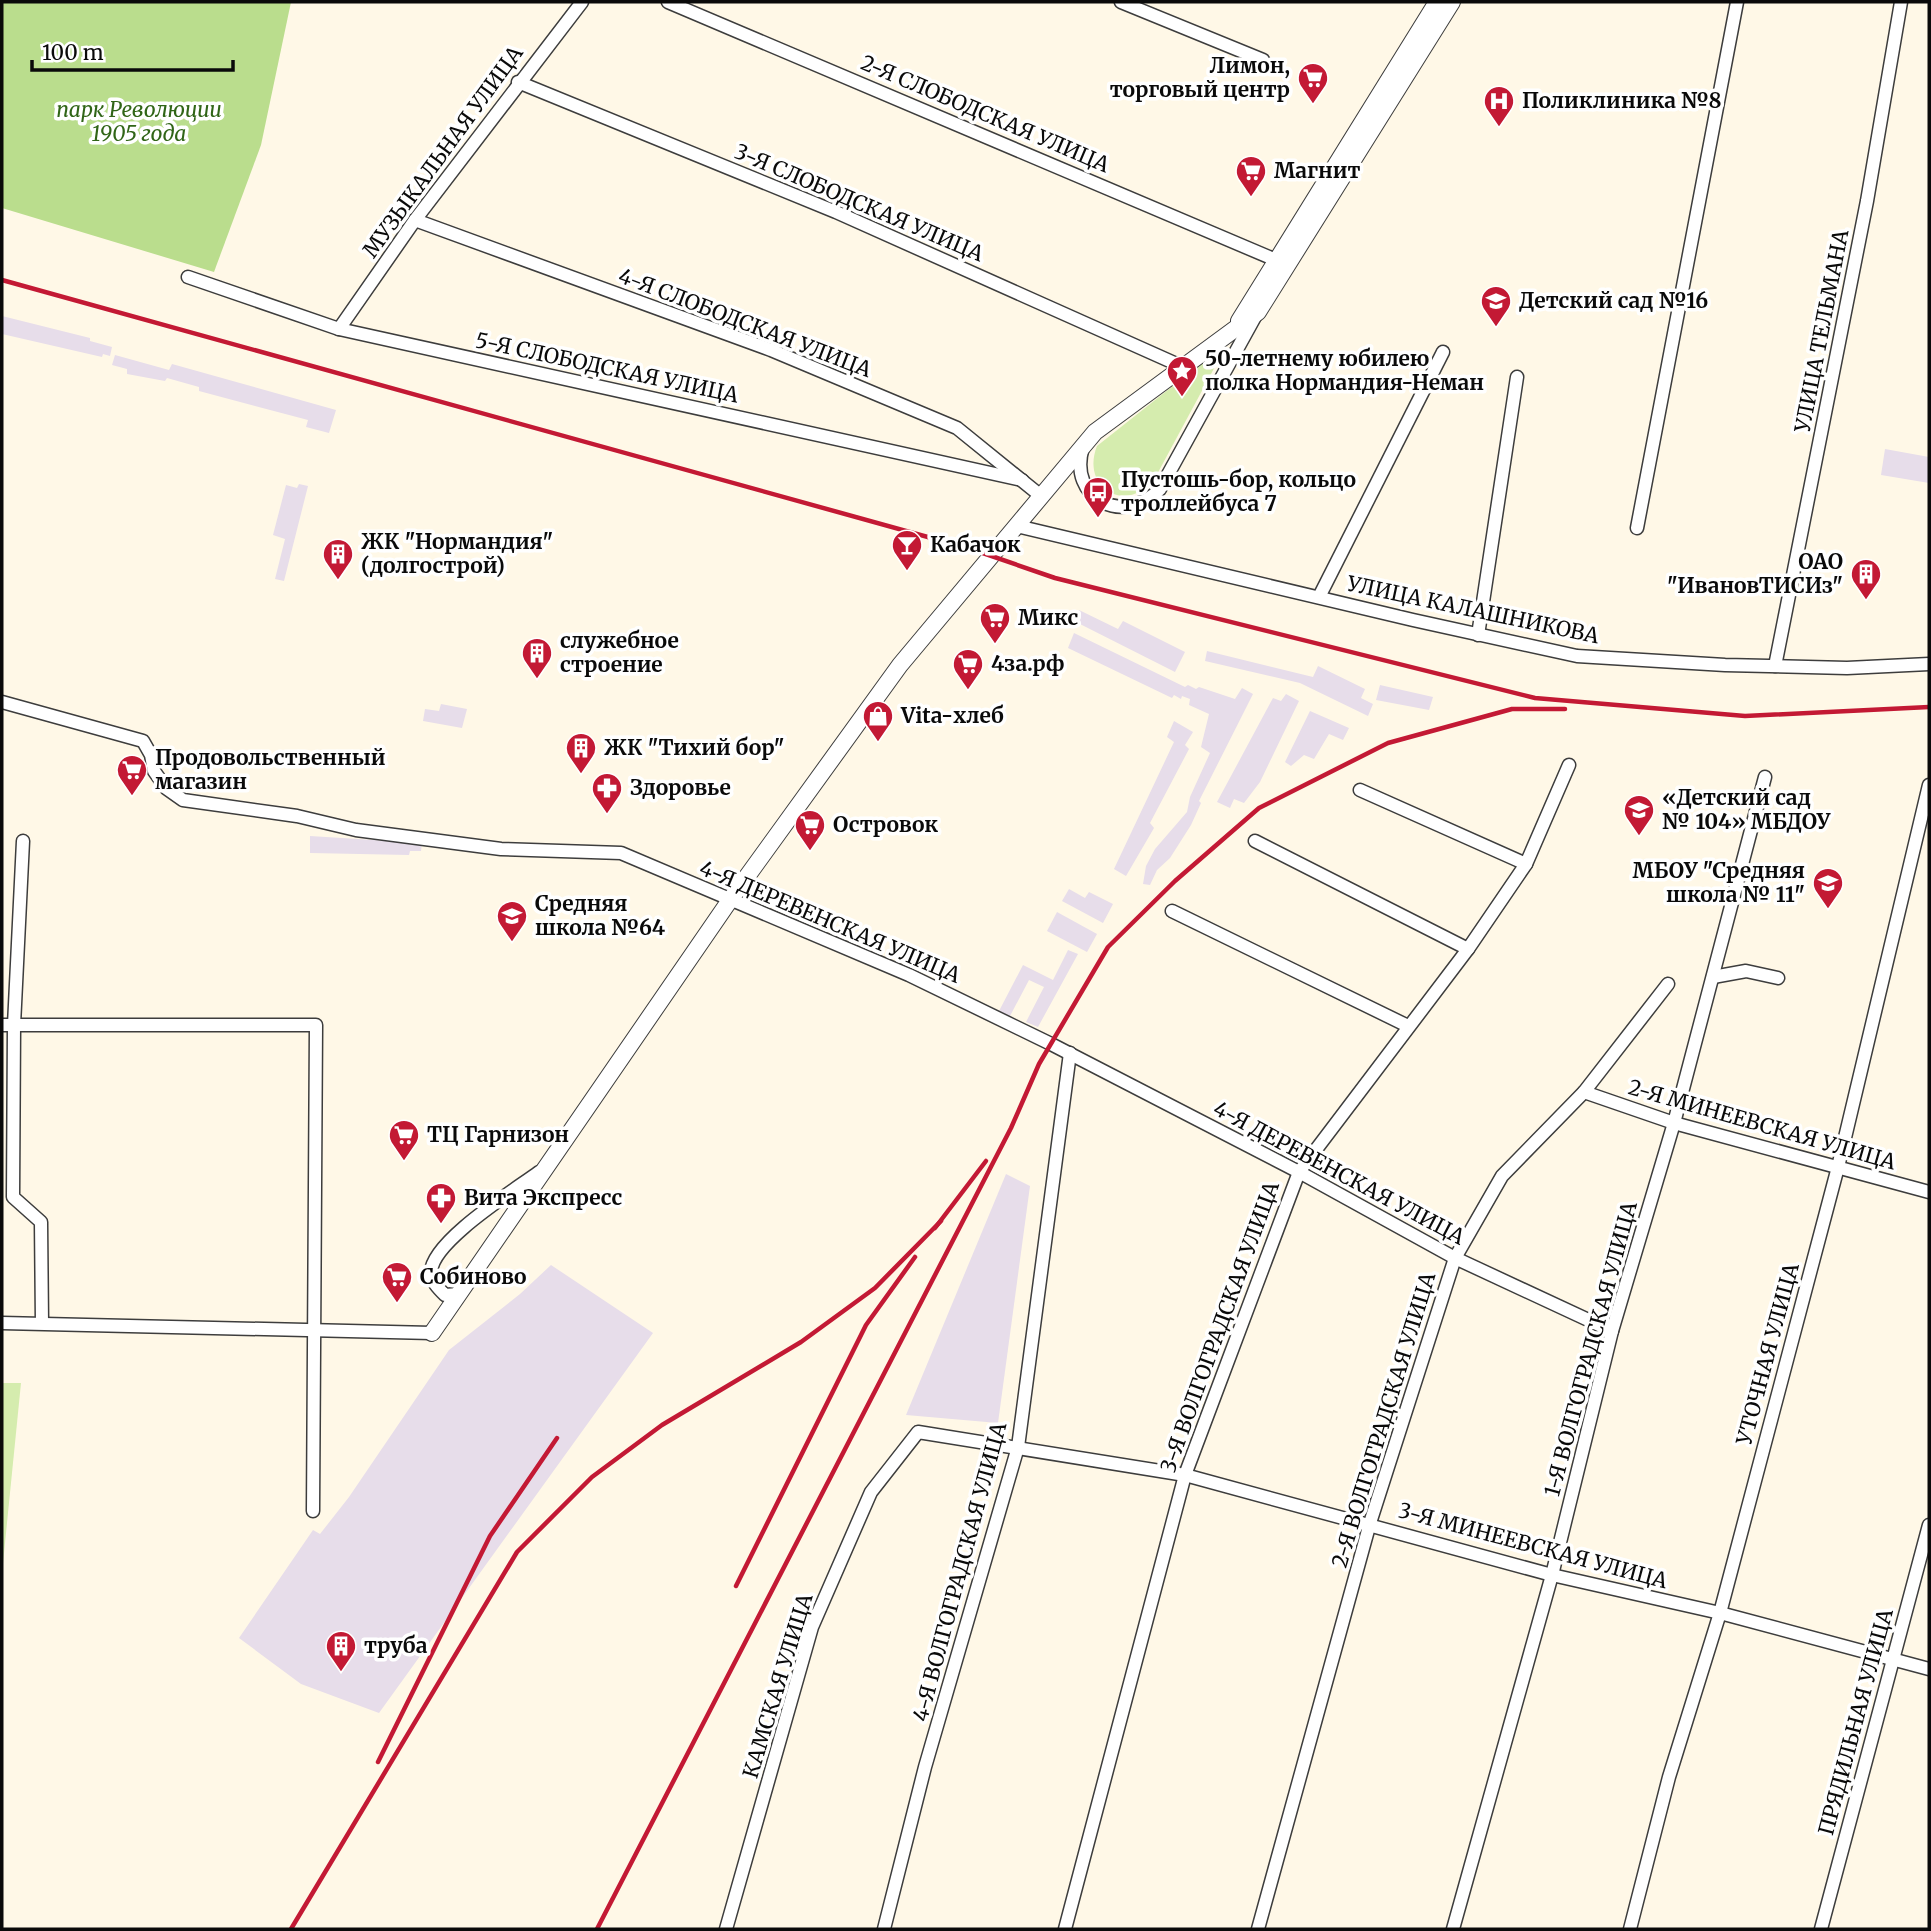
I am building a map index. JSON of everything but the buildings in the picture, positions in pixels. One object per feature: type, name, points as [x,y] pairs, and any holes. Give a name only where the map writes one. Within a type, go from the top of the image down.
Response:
[{"type":"street","name":"МУЗЫКАЛЬНАЯ УЛИЦА","points":[[339,328],[415,220],[582,2]]},
{"type":"street","name":"2-Я СЛОБОДСКАЯ УЛИЦА","points":[[668,2],[1282,262]]},
{"type":"street","points":[[1121,2],[1263,60]]},
{"type":"street","points":[[1084,443],[1080,472],[1085,486],[1095,498],[1122,508],[1137,506],[1150,500],[1160,489],[1258,312],[1282,262],[1437,2]]},
{"type":"street","points":[[1220,340],[1239,321],[1282,262],[1452,2]]},
{"type":"street","points":[[1637,528],[1737,2]]},
{"type":"street","name":"УЛИЦА ТЕЛЬМАНА","points":[[1775,666],[1867,201],[1901,2]]},
{"type":"street","name":"3-Я СЛОБОДСКАЯ УЛИЦА","points":[[519,82],[836,212],[1181,366]]},
{"type":"street","name":"4-Я СЛОБОДСКАЯ УЛИЦА","points":[[415,220],[771,350],[957,428],[1041,496]]},
{"type":"street","name":"5-Я СЛОБОДСКАЯ УЛИЦА","points":[[188,277],[339,328],[1022,480]]},
{"type":"street","points":[[2,1323],[432,1333],[730,900],[900,665],[1084,443],[1181,366],[1258,312]]},
{"type":"street","points":[[1319,597],[1443,352]]},
{"type":"street","points":[[1478,635],[1517,377]]},
{"type":"street","name":"УЛИЦА КАЛАШНИКОВА","points":[[1017,526],[1577,656],[1847,668],[1929,664]]},
{"type":"street","name":"4-Я ДЕРЕВЕНСКАЯ УЛИЦА","points":[[2,702],[143,741],[151,755],[153,771],[166,788],[183,800],[298,816],[356,830],[501,849],[621,853],[909,975],[1070,1053],[1299,1172],[1455,1258],[1612,1331]]},
{"type":"street","name":"3-Я ВОЛГОГРАДСКАЯ УЛИЦА","points":[[1065,1929],[1185,1475],[1299,1172],[1468,949],[1525,864],[1569,765]]},
{"type":"street","name":"1-Я ВОЛГОГРАДСКАЯ УЛИЦА","points":[[1453,1929],[1552,1575],[1612,1331],[1674,1124],[1765,778]]},
{"type":"street","name":"УТОЧНАЯ УЛИЦА","points":[[1630,1929],[1669,1777],[1720,1613],[1838,1167],[1929,785]]},
{"type":"street","points":[[1360,790],[1525,864]]},
{"type":"street","points":[[23,841],[8,1025],[13,1197],[41,1222],[42,1323]]},
{"type":"street","points":[[1255,841],[1468,949]]},
{"type":"street","points":[[1172,911],[1408,1026]]},
{"type":"street","points":[[1713,977],[1746,971],[1778,978]]},
{"type":"street","name":"2-Я ВОЛГОГРАДСКАЯ УЛИЦА","points":[[1258,1929],[1370,1523],[1455,1258],[1502,1177],[1584,1092],[1668,984]]},
{"type":"street","points":[[8,1025],[316,1025],[313,1511]]},
{"type":"street","name":"4-Я ВОЛГОГРАДСКАЯ УЛИЦА","points":[[884,1929],[925,1767],[1018,1447],[1070,1053]]},
{"type":"street","name":"2-Я МИНЕЕВСКАЯ УЛИЦА","points":[[1584,1092],[1674,1124],[1929,1192]]},
{"type":"street","points":[[459,1294],[445,1295],[435,1285],[431,1271],[438,1254],[457,1233],[550,1163]]},
{"type":"street","name":"3-Я МИНЕЕВСКАЯ УЛИЦА","points":[[918,1432],[1185,1475],[1370,1523],[1552,1575],[1720,1613],[1929,1669]]},
{"type":"street","name":"КАМСКАЯ УЛИЦА","points":[[726,1929],[812,1627],[871,1492],[918,1432]]},
{"type":"street","name":"ПРЯДИЛЬНАЯ УЛИЦА","points":[[1821,1929],[1929,1525]]},
{"type":"shaded area","points":[[2,316],[90,338],[90,341],[112,347],[110,356],[103,354],[102,357],[2,334]]},
{"type":"shaded area","points":[[115,355],[169,370],[172,364],[336,410],[329,433],[306,427],[308,420],[199,391],[199,387],[167,378],[165,381],[127,374],[127,369],[112,365]]},
{"type":"shaded area","points":[[1885,449],[1929,457],[1929,483],[1881,475]]},
{"type":"shaded area","points":[[299,484],[308,486],[284,581],[275,579],[285,539],[273,535],[286,485],[297,488]]},
{"type":"shaded area","points":[[1079,610],[1118,629],[1123,621],[1185,652],[1175,672],[1074,621]]},
{"type":"shaded area","points":[[1074,633],[1185,687],[1199,687],[1235,699],[1242,688],[1253,694],[1199,801],[1201,803],[1191,825],[1170,858],[1157,870],[1150,885],[1143,884],[1146,866],[1155,849],[1187,812],[1190,797],[1210,753],[1201,747],[1209,714],[1189,705],[1190,699],[1182,696],[1181,699],[1174,695],[1172,698],[1068,648]]},
{"type":"shaded area","points":[[1207,651],[1313,677],[1318,666],[1365,689],[1361,698],[1373,704],[1368,716],[1300,683],[1205,661]]},
{"type":"shaded area","points":[[1380,685],[1433,697],[1429,710],[1376,700]]},
{"type":"shaded area","points":[[1286,694],[1299,701],[1260,782],[1244,803],[1234,799],[1230,808],[1217,802],[1273,698],[1281,701]]},
{"type":"shaded area","points":[[441,704],[467,709],[462,728],[423,721],[425,709],[439,711]]},
{"type":"shaded area","points":[[1310,711],[1349,728],[1343,740],[1329,734],[1314,759],[1304,755],[1291,766],[1285,762]]},
{"type":"shaded area","points":[[1174,721],[1193,732],[1185,745],[1189,749],[1150,823],[1154,828],[1126,876],[1114,869],[1174,742],[1167,737]]},
{"type":"shaded area","points":[[310,836],[422,843],[421,851],[410,851],[409,855],[310,853]]},
{"type":"shaded area","points":[[1069,889],[1085,898],[1089,892],[1113,904],[1103,923],[1062,901]]},
{"type":"shaded area","points":[[1057,912],[1097,934],[1087,952],[1047,931]]},
{"type":"shaded area","points":[[1068,950],[1078,954],[1038,1027],[1026,1022],[1044,987],[1029,980],[1010,1016],[999,1011],[1023,965],[1053,980]]},
{"type":"shaded area","points":[[1006,1174],[1030,1186],[998,1423],[906,1415]]},
{"type":"shaded area","points":[[551,1265],[653,1333],[379,1713],[301,1684],[239,1638],[313,1530],[320,1534],[349,1497],[449,1350],[520,1294]]},
{"type":"green space","name":"парк Революции 1905 года","points":[[2,2],[291,2],[261,145],[214,272],[2,208]]},
{"type":"green space","points":[[1212,355],[1218,356],[1218,361],[1155,478],[1144,489],[1132,495],[1110,492],[1101,485],[1095,474],[1097,446]]},
{"type":"green space","points":[[2,1383],[21,1383],[2,1573]]},
{"type":"railway","points":[[2,280],[971,549],[1055,578],[1535,698],[1745,716],[1929,707]]},
{"type":"railway","points":[[597,1929],[1011,1128],[1039,1064],[1108,947],[1175,881],[1259,808],[1388,743],[1512,709],[1565,709]]},
{"type":"railway","points":[[935,1228],[986,1161]]},
{"type":"railway","points":[[291,1929],[517,1552],[592,1477],[662,1425],[801,1342],[875,1288],[941,1221]]},
{"type":"railway","points":[[736,1586],[866,1325],[915,1257]]},
{"type":"railway","points":[[378,1762],[490,1536],[557,1438]]},
{"type":"place","name":"Лимон, торговый центр","points":[[1313,105]]},
{"type":"place","name":"Поликлиника №8","points":[[1499,128]]},
{"type":"place","name":"Магнит","points":[[1251,198]]},
{"type":"place","name":"Детский сад №16","points":[[1496,328]]},
{"type":"place","name":"50-летнему юбилею полка Нормандия-Неман","points":[[1182,398]]},
{"type":"place","name":"Пустошь-бор, кольцо троллейбуса 7","points":[[1098,519]]},
{"type":"place","name":"Кабачок","points":[[907,572]]},
{"type":"place","name":"ЖК \"Нормандия\" (долгострой)","points":[[338,581]]},
{"type":"place","name":"ОАО \"ИвановТИСИз\"","points":[[1866,601]]},
{"type":"place","name":"Микс","points":[[995,645]]},
{"type":"place","name":"служебное строение","points":[[537,680]]},
{"type":"place","name":"4за.рф","points":[[968,691]]},
{"type":"place","name":"Vita-хлеб","points":[[878,743]]},
{"type":"place","name":"ЖК \"Тихий бор\"","points":[[581,775]]},
{"type":"place","name":"Продовольственный магазин","points":[[132,797]]},
{"type":"place","name":"Здоровье","points":[[607,815]]},
{"type":"place","name":"«Детский сад № 104» МБДОУ","points":[[1639,837]]},
{"type":"place","name":"Островок","points":[[810,852]]},
{"type":"place","name":"МБОУ \"Средняя школа № 11\"","points":[[1828,910]]},
{"type":"place","name":"Средняя школа №64","points":[[512,943]]},
{"type":"place","name":"ТЦ Гарнизон","points":[[404,1162]]},
{"type":"place","name":"Вита Экспресс","points":[[441,1225]]},
{"type":"place","name":"Собиново","points":[[397,1304]]},
{"type":"place","name":"труба","points":[[341,1673]]}]
